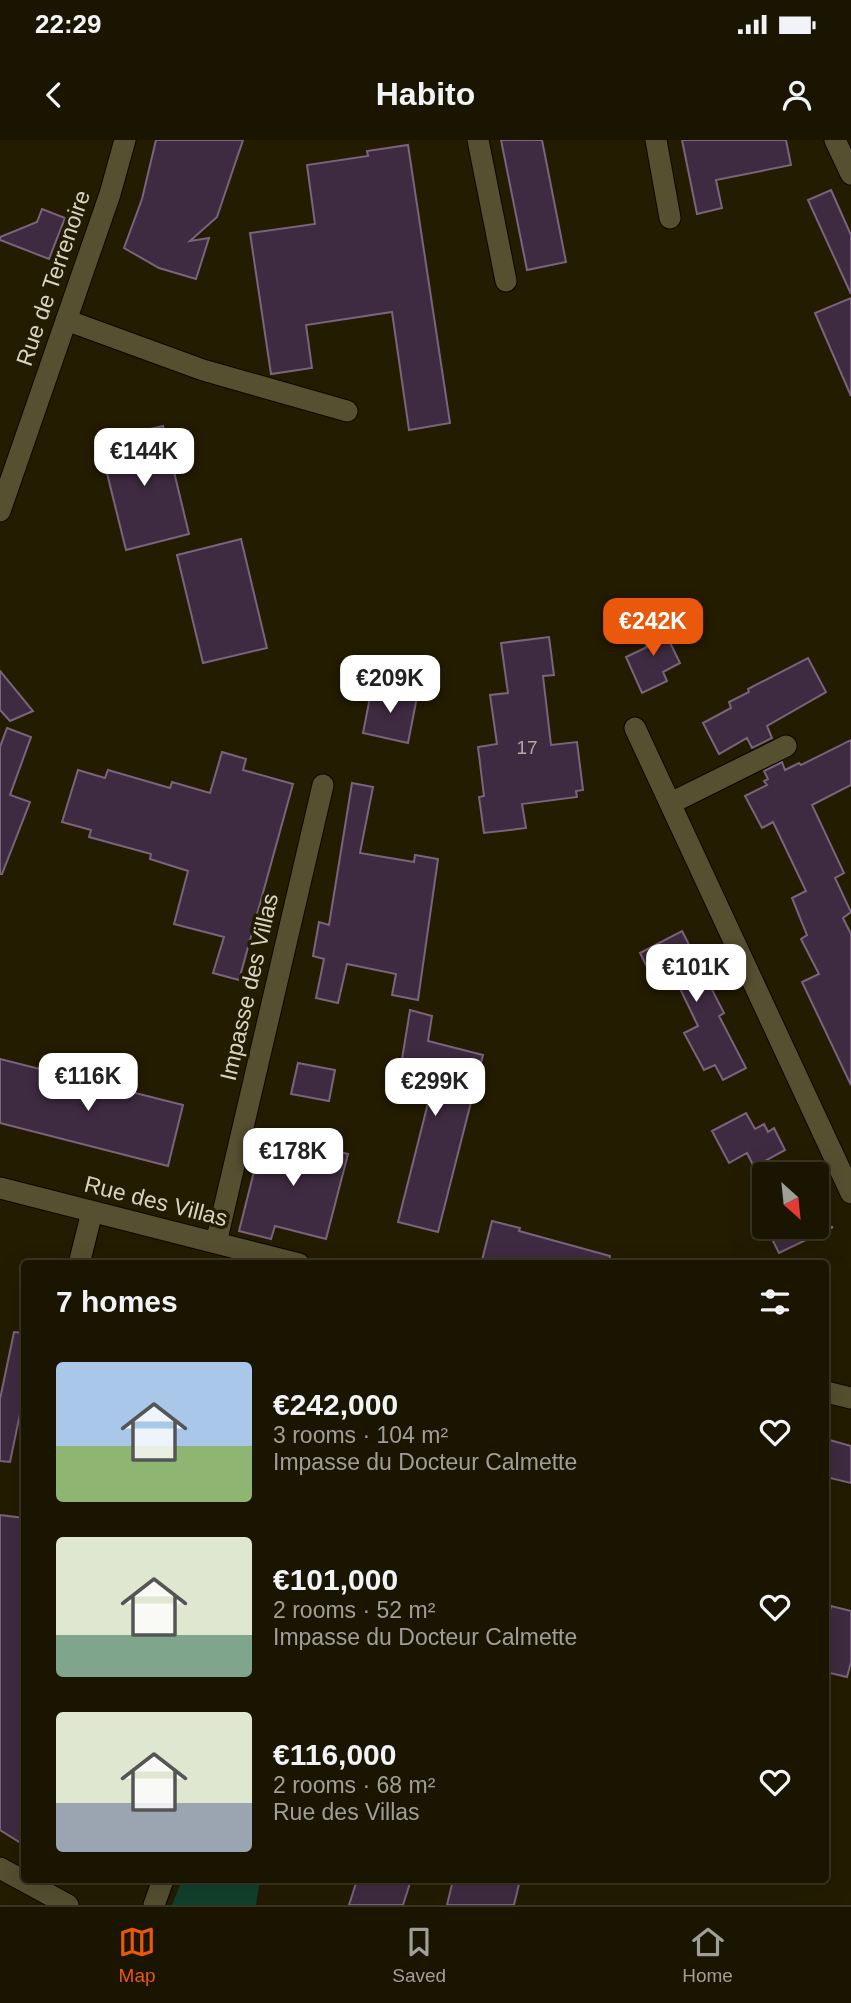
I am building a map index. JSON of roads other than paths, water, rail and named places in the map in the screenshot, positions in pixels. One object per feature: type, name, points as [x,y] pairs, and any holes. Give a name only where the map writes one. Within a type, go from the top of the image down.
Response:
[{"type":"street","name":"Rue de Terrenoire","points":[[0,511],[110,194],[125,140]]},
{"type":"street","points":[[478,140],[506,281]]},
{"type":"street","points":[[656,140],[670,218]]},
{"type":"street","points":[[835,140],[851,174]]},
{"type":"street","points":[[66,320],[203,370],[346,411]]},
{"type":"street","points":[[635,727],[851,1193]]},
{"type":"street","points":[[671,803],[786,746]]},
{"type":"street","name":"Impasse des Villas","points":[[216,1243],[323,785]]},
{"type":"street","name":"Rue des Villas","points":[[0,1188],[283,1260]]},
{"type":"street","points":[[80,1260],[92,1212]]},
{"type":"street","points":[[829,1393],[851,1398]]},
{"type":"street","points":[[0,1868],[21,1879]]},
{"type":"street","points":[[28,1883],[68,1905]]},
{"type":"street","points":[[154,1905],[162,1883]]}]
